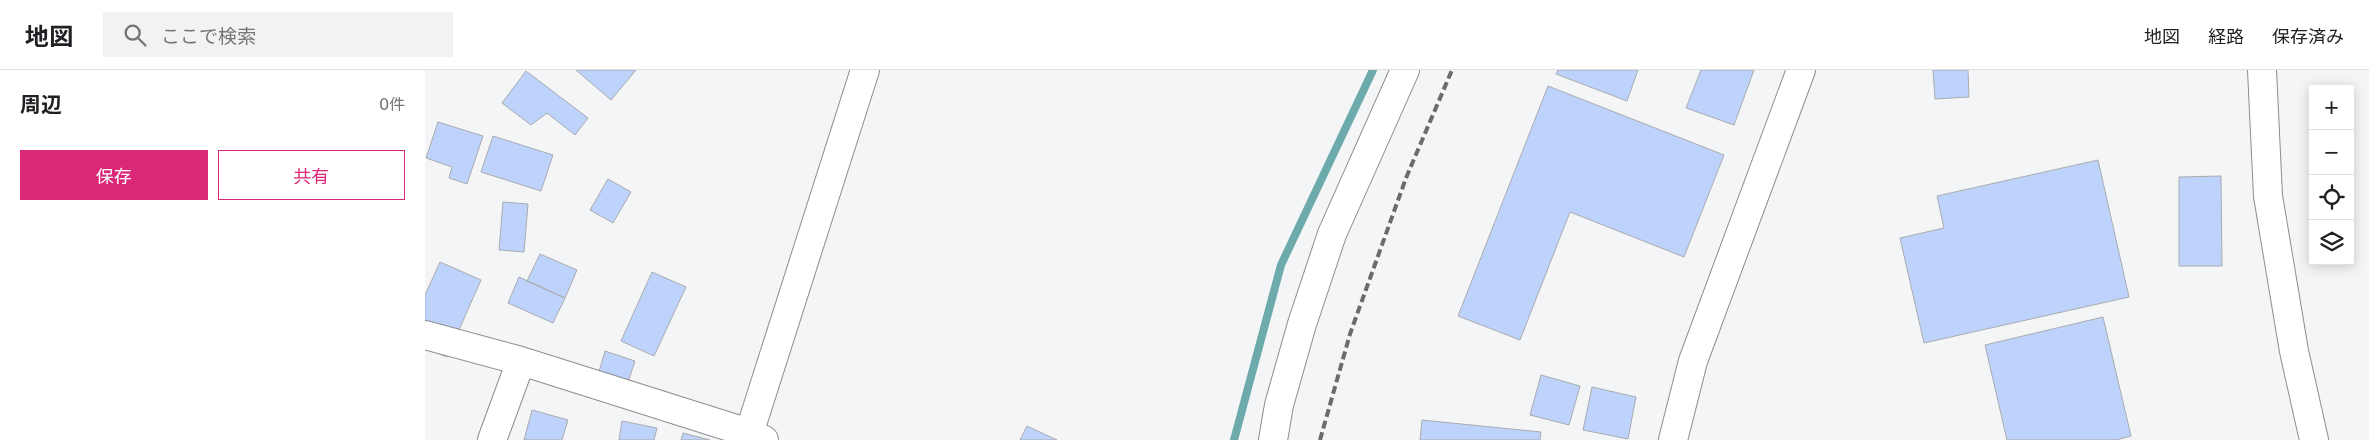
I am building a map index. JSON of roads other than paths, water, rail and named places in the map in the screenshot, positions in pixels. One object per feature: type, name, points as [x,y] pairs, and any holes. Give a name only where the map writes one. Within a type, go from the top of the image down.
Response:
[{"type":"street","points":[[425,335],[521,361],[753,438],[865,70]]},
{"type":"street","points":[[1273,440],[1279,405],[1302,324],[1332,234],[1405,70]]},
{"type":"street","points":[[1673,440],[1693,362],[1801,70]]},
{"type":"street","points":[[2262,70],[2268,196],[2294,351],[2314,440]]},
{"type":"street","points":[[492,440],[521,361]]},
{"type":"waterway","points":[[1234,440],[1281,265],[1373,70]]},
{"type":"railway","points":[[1320,440],[1350,334],[1406,178],[1452,70]]}]
